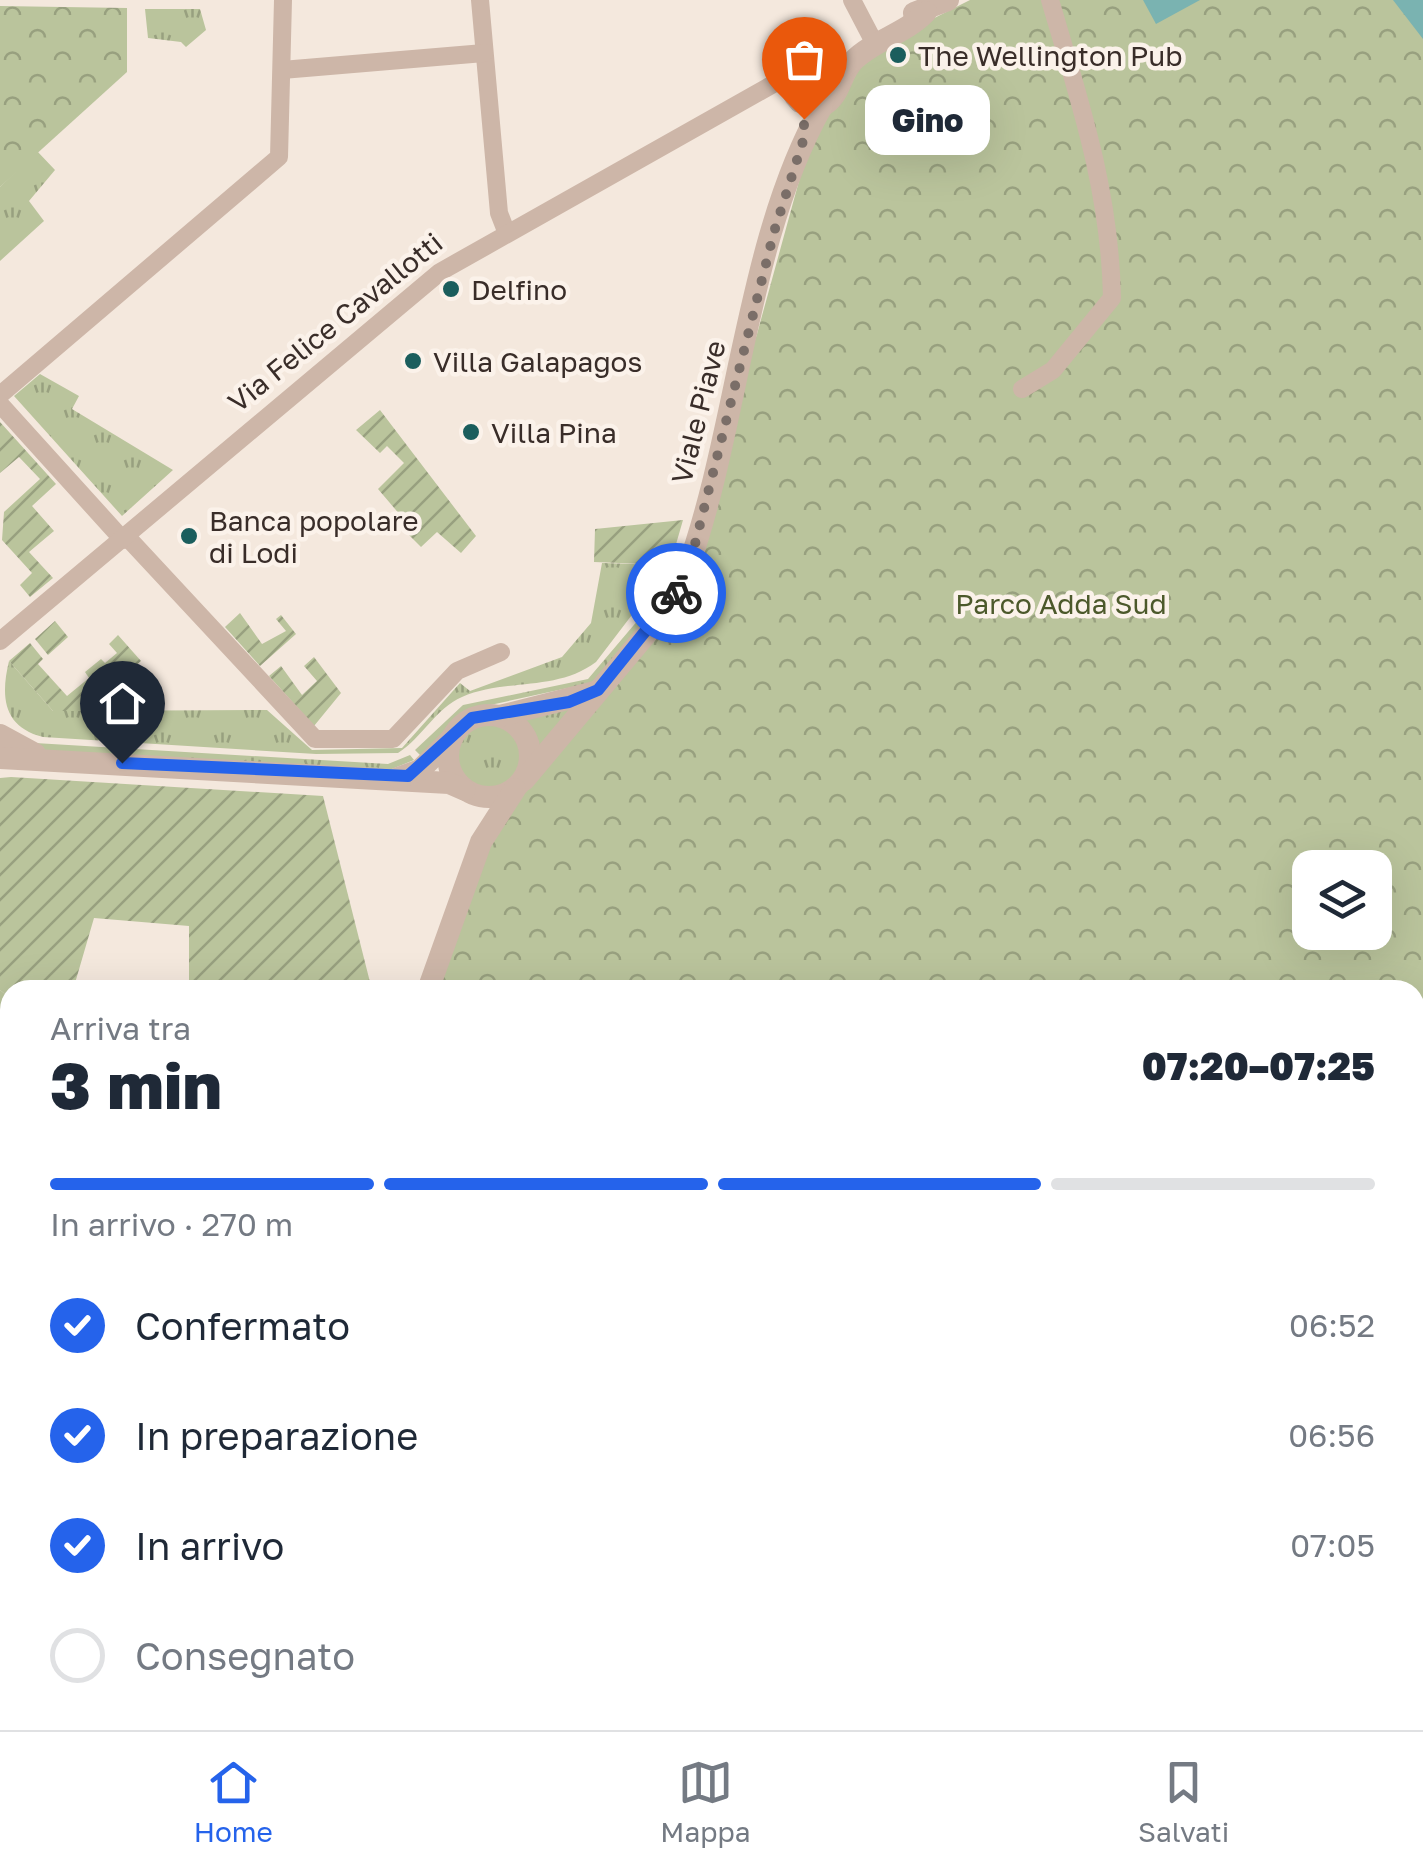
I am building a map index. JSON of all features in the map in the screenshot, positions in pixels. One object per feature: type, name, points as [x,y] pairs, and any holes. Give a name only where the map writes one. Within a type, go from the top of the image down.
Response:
[{"type":"street","points":[[0,395],[280,154],[283,0]]},
{"type":"street","points":[[480,0],[499,213],[506,231]]},
{"type":"street","points":[[852,0],[873,41]]},
{"type":"street","points":[[873,41],[854,60],[833,99],[808,103],[792,74],[805,60],[822,59],[914,25],[926,12],[948,0]]},
{"type":"street","points":[[1022,389],[1054,370],[1112,298],[1111,242],[1100,168],[1050,0]]},
{"type":"street","points":[[282,70],[484,53]]},
{"type":"street","points":[[822,59],[834,68],[840,85]]},
{"type":"street","name":"Via Felice Cavallotti","points":[[3,641],[398,304],[506,231],[746,103],[792,74]]},
{"type":"street","name":"Via Felice Cavallotti","points":[[746,103],[808,103]]},
{"type":"street","name":"Viale Piave","points":[[432,980],[481,842],[519,784],[666,610],[690,563],[778,217],[804,138],[808,103]]},
{"type":"street","points":[[0,404],[315,739],[393,740],[457,671],[501,652]]},
{"type":"street","name":"Viale Piave","points":[[384,778],[414,774],[472,718],[580,699],[609,680]]},
{"type":"street","points":[[0,758],[449,783],[494,798],[519,784],[530,768],[528,742],[522,730],[500,716]]},
{"type":"street","points":[[0,734],[48,758]]},
{"type":"street","points":[[452,738],[449,767],[482,817],[481,842]]},
{"type":"green space","name":"Parco Adda Sud","points":[[970,0],[1423,0],[1423,980],[438,980],[498,824],[660,626],[757,334],[810,141],[869,51]]},
{"type":"green space","points":[[0,6],[127,8],[127,72],[0,187]]},
{"type":"green space","points":[[145,9],[200,9],[206,30],[186,47],[181,42],[148,38]]},
{"type":"green space","points":[[37,151],[55,170],[29,201],[44,221],[0,261],[0,187]]},
{"type":"green space","points":[[40,374],[79,396],[72,409],[173,470],[122,516],[14,396]]},
{"type":"green space","points":[[380,410],[476,536],[461,553],[437,532],[421,547],[404,530],[412,521],[405,513],[401,516],[378,489],[404,463],[387,446],[380,453],[356,430]]},
{"type":"green space","points":[[0,422],[56,484],[32,506],[54,531],[29,552],[53,578],[30,597],[20,585],[32,573],[2,540],[4,512],[40,479],[19,457],[0,473]]},
{"type":"green space","points":[[683,520],[670,565],[594,562],[595,529]]},
{"type":"green space","points":[[602,563],[670,565],[596,662],[564,677],[462,697],[444,708],[398,753],[316,754],[43,737],[20,726],[8,709],[5,687],[9,661],[53,711],[267,710],[312,750],[402,748],[460,683],[470,691],[562,657],[591,623]]},
{"type":"green space","points":[[678,573],[610,667],[591,683],[467,710],[421,756],[415,750],[463,705],[588,679]]},
{"type":"green space","points":[[240,613],[262,644],[286,631],[276,619],[281,615],[296,634],[260,666],[225,627]]},
{"type":"green space","points":[[55,621],[68,637],[48,655],[35,639]]},
{"type":"green space","points":[[118,635],[141,661],[86,711],[53,711],[9,661],[30,643],[43,659],[38,664],[67,696],[89,678],[85,672],[101,659],[105,663],[117,653],[109,644]]},
{"type":"green space","points":[[314,657],[341,693],[314,726],[269,676],[281,666],[302,695],[317,681],[304,666]]},
{"type":"green space","points":[[582,700],[536,759],[530,735],[513,717]]},
{"type":"green space","points":[[489,722],[513,732],[523,756],[513,780],[489,790],[465,780],[455,756],[465,732]]},
{"type":"green space","points":[[35,743],[388,764],[410,755],[414,760],[387,771],[38,750]]},
{"type":"green space","points":[[0,778],[323,796],[369,980],[189,980],[189,926],[94,918],[76,980],[0,980]]},
{"type":"water","points":[[1143,0],[1200,0],[1156,24]]},
{"type":"water","points":[[1393,0],[1423,0],[1423,39]]},
{"type":"way so far","points":[[676,593],[694,548],[774,232],[804,138],[804,119]]},
{"type":"place","name":"The Wellington Pub","points":[[898,55]]},
{"type":"place","name":"Gino","points":[[804,119]]},
{"type":"place","name":"Delfino","points":[[451,289]]},
{"type":"place","name":"Villa Galapagos","points":[[413,361]]},
{"type":"place","name":"Villa Pina","points":[[471,432]]},
{"type":"place","name":"Banca popolare di Lodi","points":[[189,536]]},
{"type":"route","points":[[122,763],[384,778],[408,776],[420,770],[472,718],[569,702],[598,690],[676,593]]}]
